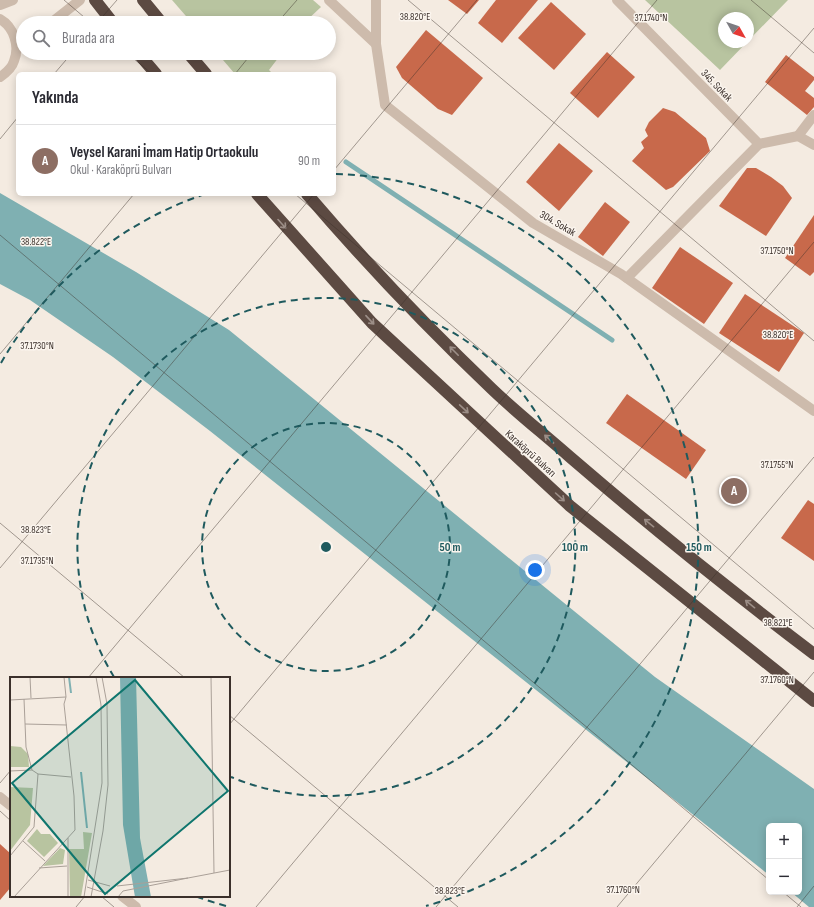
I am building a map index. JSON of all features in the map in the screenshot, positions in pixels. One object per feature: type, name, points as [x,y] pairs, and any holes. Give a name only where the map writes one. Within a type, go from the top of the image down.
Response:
[{"type":"highway","points":[[94,0],[107,16]]},
{"type":"highway","points":[[143,0],[156,16]]},
{"type":"highway","points":[[144,60],[154,72]]},
{"type":"highway","points":[[194,60],[204,72]]},
{"type":"highway","name":"Karaköprü Bulvarı","points":[[259,196],[372,323],[570,506],[814,701]]},
{"type":"highway","name":"Karaköprü Bulvarı","points":[[309,196],[400,298],[493,390],[651,525],[814,654]]},
{"type":"street","points":[[0,5],[13,0]]},
{"type":"street","points":[[60,16],[80,0]]},
{"type":"street","points":[[329,0],[376,44]]},
{"type":"street","name":"304. Sokak","points":[[376,0],[376,44],[385,104],[533,223],[627,278],[814,410]]},
{"type":"street","name":"345. Sokak","points":[[617,0],[759,144]]},
{"type":"street","points":[[0,19],[4,21],[11,29],[16,39]]},
{"type":"street","points":[[0,77],[8,71],[16,56]]},
{"type":"street","points":[[798,136],[814,115]]},
{"type":"street","points":[[627,278],[759,144],[798,136],[814,145]]},
{"type":"street","points":[[0,797],[10,805]]},
{"type":"street","points":[[123,897],[136,907]]},
{"type":"green space","points":[[172,0],[313,0],[321,7],[311,16],[186,16]]},
{"type":"green space","points":[[645,0],[788,0],[754,35],[754,12],[718,12],[718,48],[741,48],[720,70]]},
{"type":"green space","points":[[223,60],[277,60],[269,70],[271,72],[233,72]]},
{"type":"water","points":[[0,193],[136,272],[229,330],[655,677],[814,789],[814,907],[809,907],[795,895],[802,895],[802,823],[766,823],[766,873],[210,431],[113,357],[30,300],[0,284]]},
{"type":"building","points":[[448,0],[479,0],[467,14]]},
{"type":"building","points":[[496,0],[538,0],[502,43],[478,23]]},
{"type":"building","points":[[551,2],[586,34],[554,70],[518,38]]},
{"type":"building","points":[[426,30],[483,78],[452,115],[438,109],[402,78],[396,67]]},
{"type":"building","points":[[607,52],[635,77],[598,118],[570,93]]},
{"type":"building","points":[[786,55],[814,77],[814,80],[805,91],[814,98],[814,107],[807,115],[765,82]]},
{"type":"building","points":[[663,108],[675,112],[706,138],[710,151],[673,187],[666,190],[632,161],[644,148],[641,142],[648,136],[645,130],[649,122]]},
{"type":"building","points":[[559,143],[593,171],[559,211],[526,182]]},
{"type":"building","points":[[747,168],[756,168],[771,177],[783,186],[792,198],[766,236],[719,206]]},
{"type":"building","points":[[605,202],[630,222],[603,256],[578,237]]},
{"type":"building","points":[[814,215],[814,272],[810,276],[785,258]]},
{"type":"building","points":[[680,247],[733,283],[704,324],[652,288]]},
{"type":"building","points":[[745,294],[804,333],[779,372],[719,333]]},
{"type":"building","points":[[627,394],[706,450],[686,479],[606,423]]},
{"type":"building","points":[[808,500],[814,504],[814,561],[781,538]]},
{"type":"building","points":[[0,844],[10,853],[10,888],[0,900]]},
{"type":"waterway","points":[[346,162],[612,340]]},
{"type":"place","name":"Veysel Karani İmam Hatip Ortaokulu","points":[[734,491]]}]
